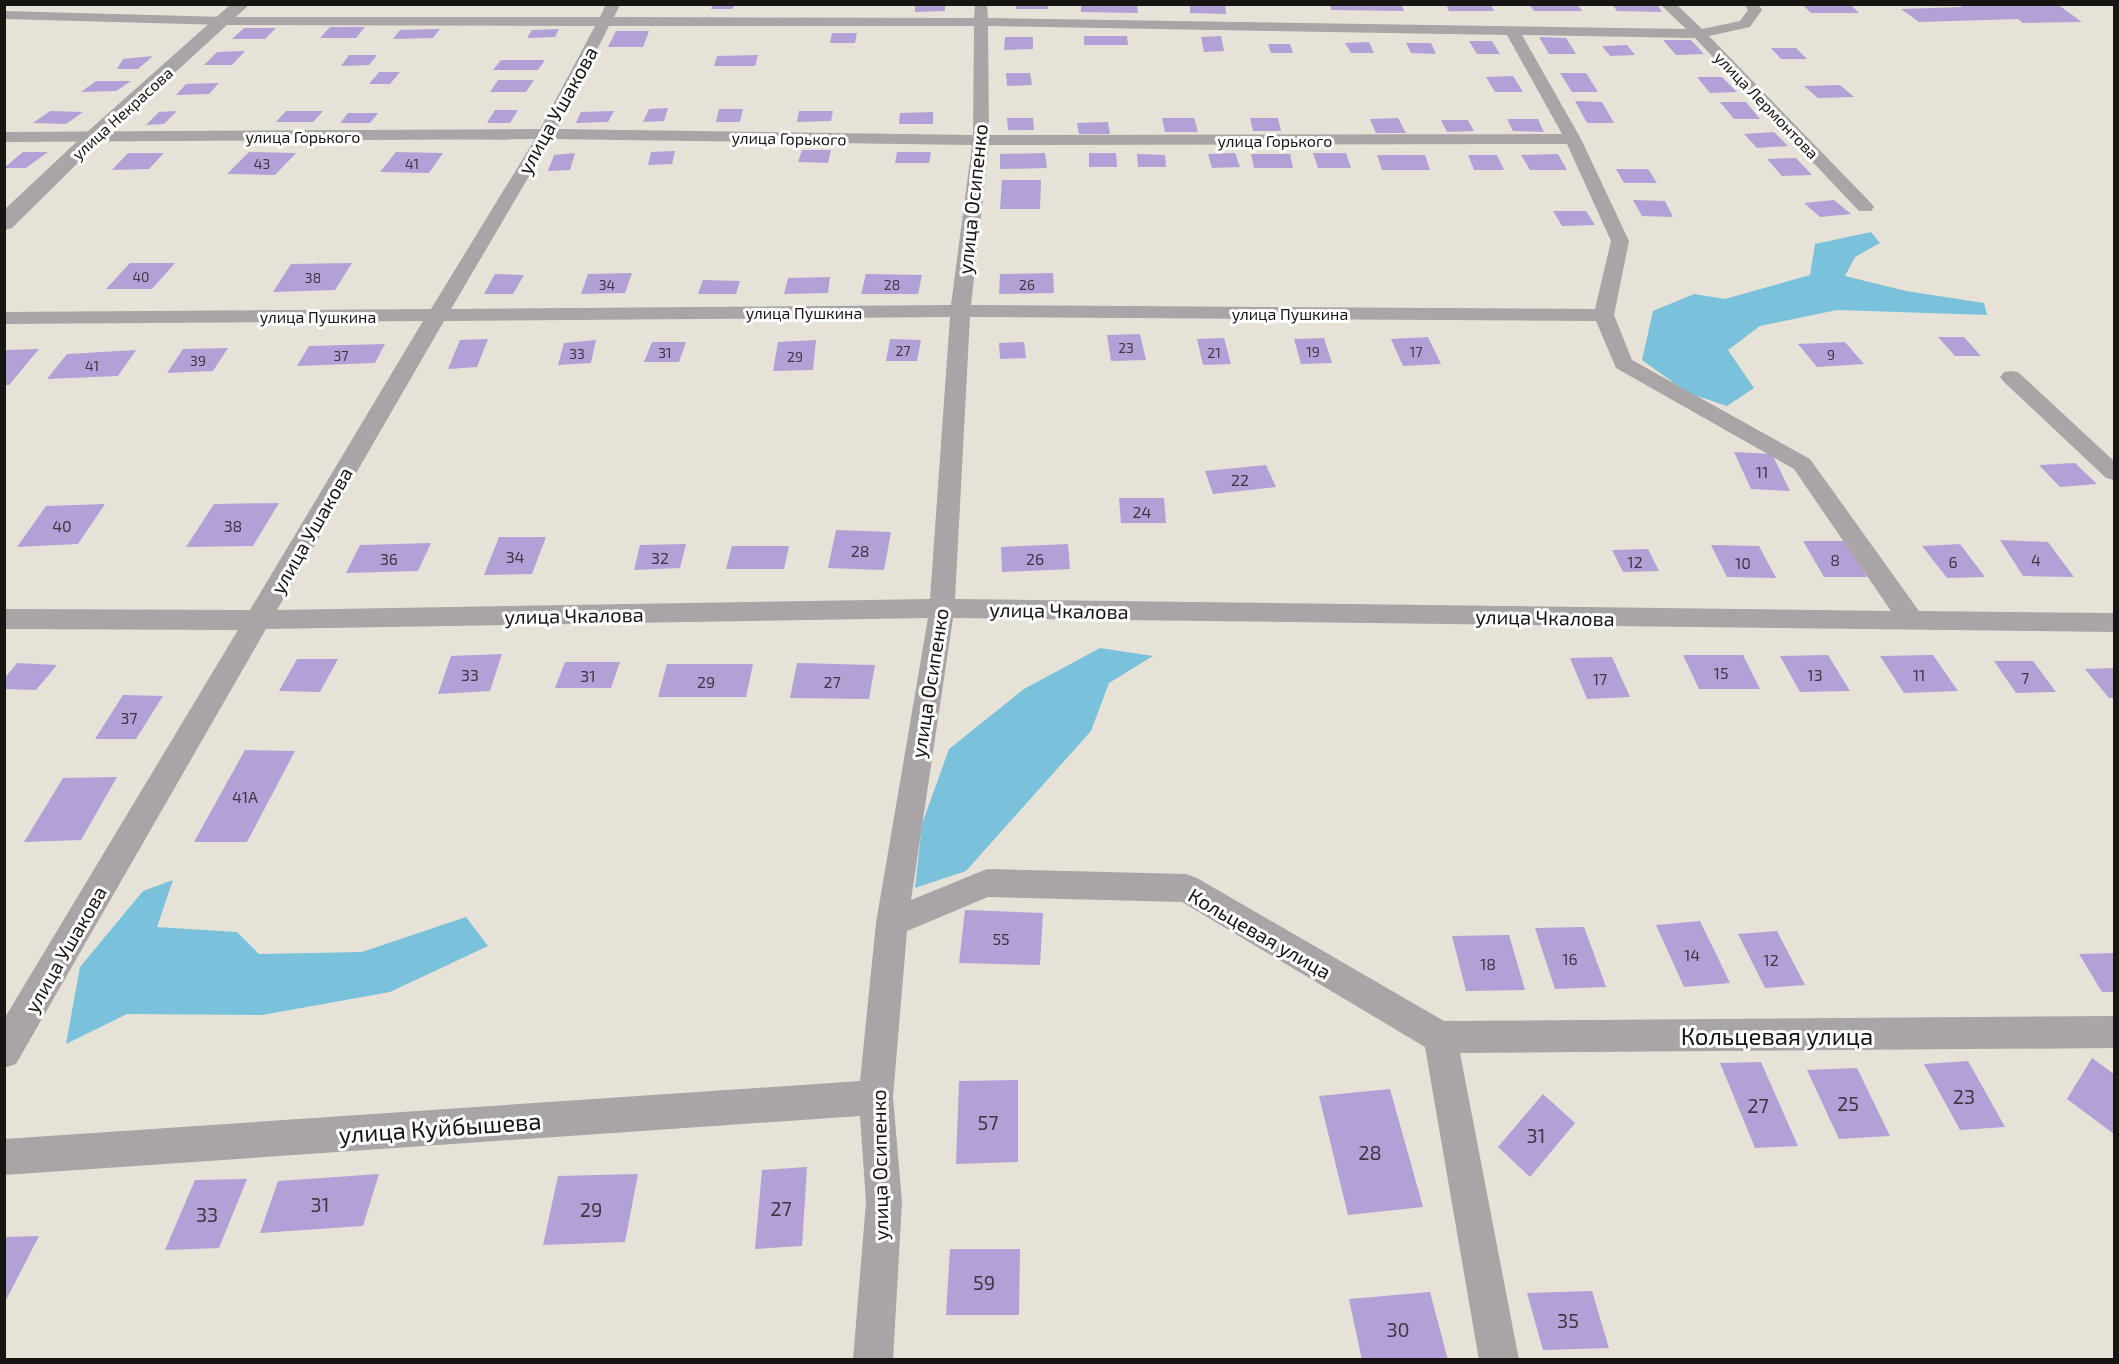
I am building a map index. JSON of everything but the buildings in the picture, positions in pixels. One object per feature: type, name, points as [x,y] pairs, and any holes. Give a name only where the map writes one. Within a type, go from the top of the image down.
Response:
[{"type":"street","name":"улица Некрасова","points":[[4,223],[93,137],[242,4]]},
{"type":"street","name":"улица Лермонтова","points":[[1668,4],[1700,34],[1865,207]]},
{"type":"street","points":[[4,15],[225,21],[610,12],[981,13],[1513,32],[1700,34],[1745,24],[1755,10],[1751,4]]},
{"type":"street","name":"улица Ушакова","points":[[4,1052],[437,315],[546,134],[610,12]]},
{"type":"street","name":"улица Осипенко","points":[[873,1359],[884,1202],[876,1097],[892,923],[942,608],[960,311],[981,140],[981,13]]},
{"type":"street","points":[[1513,32],[1573,139],[1620,241],[1604,315],[1623,364],[1802,464],[1913,622]]},
{"type":"street","name":"улица Горького","points":[[4,137],[546,134],[981,140],[1573,139]]},
{"type":"street","name":"улица Пушкина","points":[[4,318],[960,311],[1604,315]]},
{"type":"street","points":[[2011,377],[2115,473]]},
{"type":"street","name":"улица Чкалова","points":[[4,620],[258,620],[942,608],[2115,623]]},
{"type":"street","name":"Кольцевая улица","points":[[892,923],[987,883],[1186,888],[1440,1037],[2115,1032]]},
{"type":"street","points":[[1440,1037],[1499,1359]]},
{"type":"street","name":"улица Куйбышева","points":[[4,1157],[876,1097]]},
{"type":"water","points":[[1871,232],[1880,243],[1855,257],[1845,276],[1906,291],[1984,303],[1987,315],[1837,310],[1760,326],[1728,350],[1754,388],[1727,406],[1688,393],[1642,360],[1653,311],[1694,294],[1725,299],[1810,275],[1815,244]]},
{"type":"water","points":[[1100,648],[1153,656],[1109,683],[1091,731],[966,871],[915,888],[922,824],[949,749],[1024,689]]},
{"type":"water","points":[[173,880],[157,927],[237,932],[259,954],[362,952],[466,917],[488,946],[390,992],[262,1015],[127,1014],[66,1044],[80,967],[143,891]]}]
